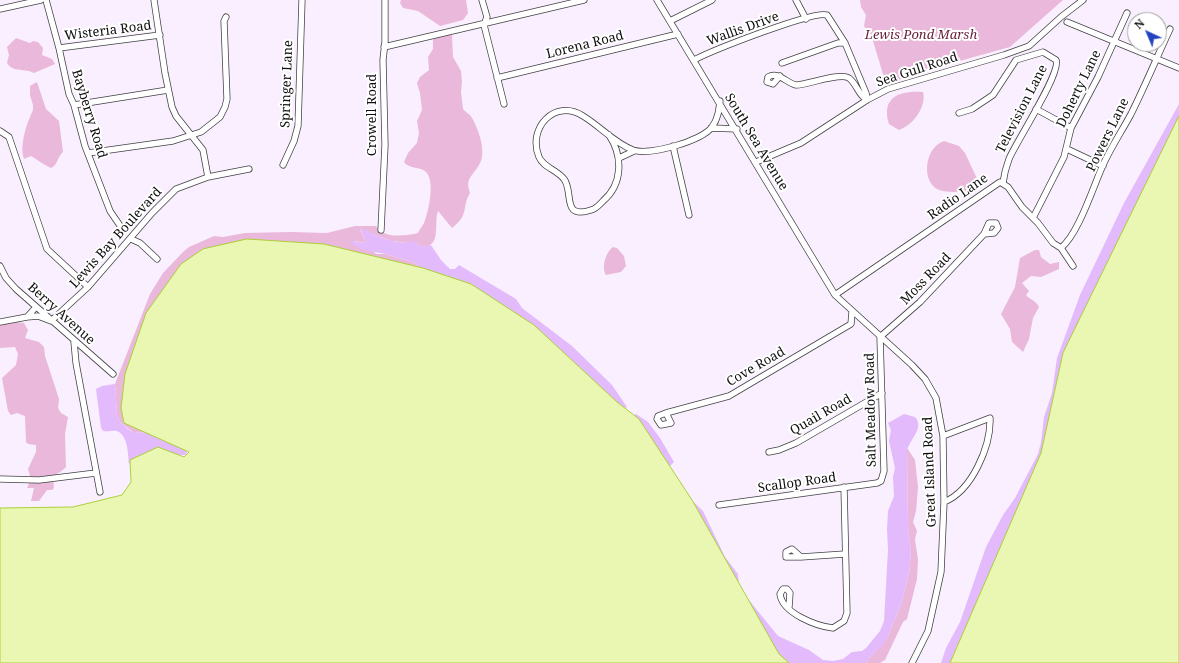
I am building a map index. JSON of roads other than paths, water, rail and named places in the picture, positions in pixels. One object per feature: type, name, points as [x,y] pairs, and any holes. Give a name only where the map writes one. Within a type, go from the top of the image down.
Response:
[{"type":"street","points":[[0,9],[41,0]]},
{"type":"street","name":"Bayberry Road","points":[[46,0],[59,48],[69,94],[74,105],[88,153],[110,211],[123,230]]},
{"type":"street","points":[[154,0],[168,90],[176,116],[203,150],[208,177]]},
{"type":"street","name":"Springer Lane","points":[[283,166],[294,141],[298,126],[302,0]]},
{"type":"street","name":"Crowell Road","points":[[381,230],[385,145],[382,60],[386,0]]},
{"type":"street","points":[[482,0],[487,17],[484,24],[504,104]]},
{"type":"street","points":[[384,47],[584,0]]},
{"type":"street","name":"South Sea Avenue","points":[[657,0],[720,101],[835,295]]},
{"type":"street","points":[[670,21],[712,0]]},
{"type":"street","points":[[796,0],[806,18]]},
{"type":"street","name":"Sea Gull Road","points":[[756,162],[808,139],[867,100],[899,85],[1023,49],[1034,42],[1061,17],[1083,0]]},
{"type":"street","name":"Doherty Lane","points":[[1033,218],[1067,149],[1071,128],[1127,13]]},
{"type":"street","name":"Wallis Drive","points":[[694,60],[720,48],[806,18],[824,14],[827,16],[845,43]]},
{"type":"street","points":[[88,153],[173,141],[201,132],[220,117],[226,107],[227,90],[224,21],[226,16]]},
{"type":"street","points":[[1066,22],[1179,68]]},
{"type":"street","name":"Powers Lane","points":[[1061,248],[1076,225],[1097,184],[1103,166],[1130,114],[1170,29]]},
{"type":"street","name":"Lorena Road","points":[[497,78],[678,34]]},
{"type":"street","name":"Wisteria Road","points":[[59,48],[160,35]]},
{"type":"street","points":[[782,63],[838,43],[845,43],[866,93],[867,100]]},
{"type":"street","name":"Television Lane","points":[[959,113],[972,109],[993,95],[1016,60],[1043,52],[1054,57],[1057,66],[1009,159],[1003,183]]},
{"type":"street","points":[[780,76],[796,85],[842,76],[850,80],[862,98],[867,100]]},
{"type":"street","points":[[74,105],[168,90]]},
{"type":"street","points":[[609,135],[615,144],[619,158],[618,175],[608,197],[594,210],[580,212],[571,207],[564,179],[541,160],[536,145],[536,134],[545,120],[554,113],[567,111],[581,114],[634,151],[644,152],[673,146],[698,137],[712,128],[718,114],[720,101]]},
{"type":"street","points":[[1036,109],[1071,128]]},
{"type":"street","points":[[712,128],[737,130]]},
{"type":"street","points":[[0,131],[9,137],[47,249],[88,287]]},
{"type":"street","points":[[673,146],[689,215]]},
{"type":"street","points":[[1067,149],[1103,166]]},
{"type":"street","points":[[619,158],[634,151]]},
{"type":"street","name":"Lewis Bay Boulevard","points":[[51,320],[88,287],[152,213],[176,188],[208,177],[249,169]]},
{"type":"street","name":"Radio Lane","points":[[835,295],[997,184],[1003,183],[1033,218],[1049,240],[1057,247],[1061,248],[1073,266]]},
{"type":"street","name":"Moss Road","points":[[880,337],[920,302],[984,234]]},
{"type":"street","points":[[131,239],[140,243],[157,259]]},
{"type":"street","name":"Berry Avenue","points":[[0,266],[6,278],[36,307],[74,342],[113,374]]},
{"type":"street","name":"Great Island Road","points":[[835,295],[912,365],[929,384],[939,406],[943,436],[944,502],[941,572],[928,631],[912,663]]},
{"type":"street","points":[[27,317],[36,307]]},
{"type":"street","points":[[851,324],[852,312]]},
{"type":"street","points":[[0,322],[38,316],[51,320]]},
{"type":"street","name":"Cove Road","points":[[666,414],[729,396],[851,324],[864,322]]},
{"type":"street","name":"Salt Meadow Road","points":[[879,482],[884,471],[880,337]]},
{"type":"street","points":[[74,342],[75,358],[100,492]]},
{"type":"street","name":"Quail Road","points":[[769,452],[779,450],[796,443],[882,393]]},
{"type":"street","points":[[943,436],[990,418],[991,430],[979,465],[955,497],[944,502]]},
{"type":"street","points":[[0,479],[39,480],[96,473]]},
{"type":"street","name":"Scallop Road","points":[[719,505],[879,482]]},
{"type":"street","points":[[789,607],[795,614],[816,624],[833,628],[842,624],[846,618],[844,487]]},
{"type":"street","points":[[801,557],[845,554]]},
{"type":"park label","name":"Lewis Pond Marsh","points":[[921,35]]}]
